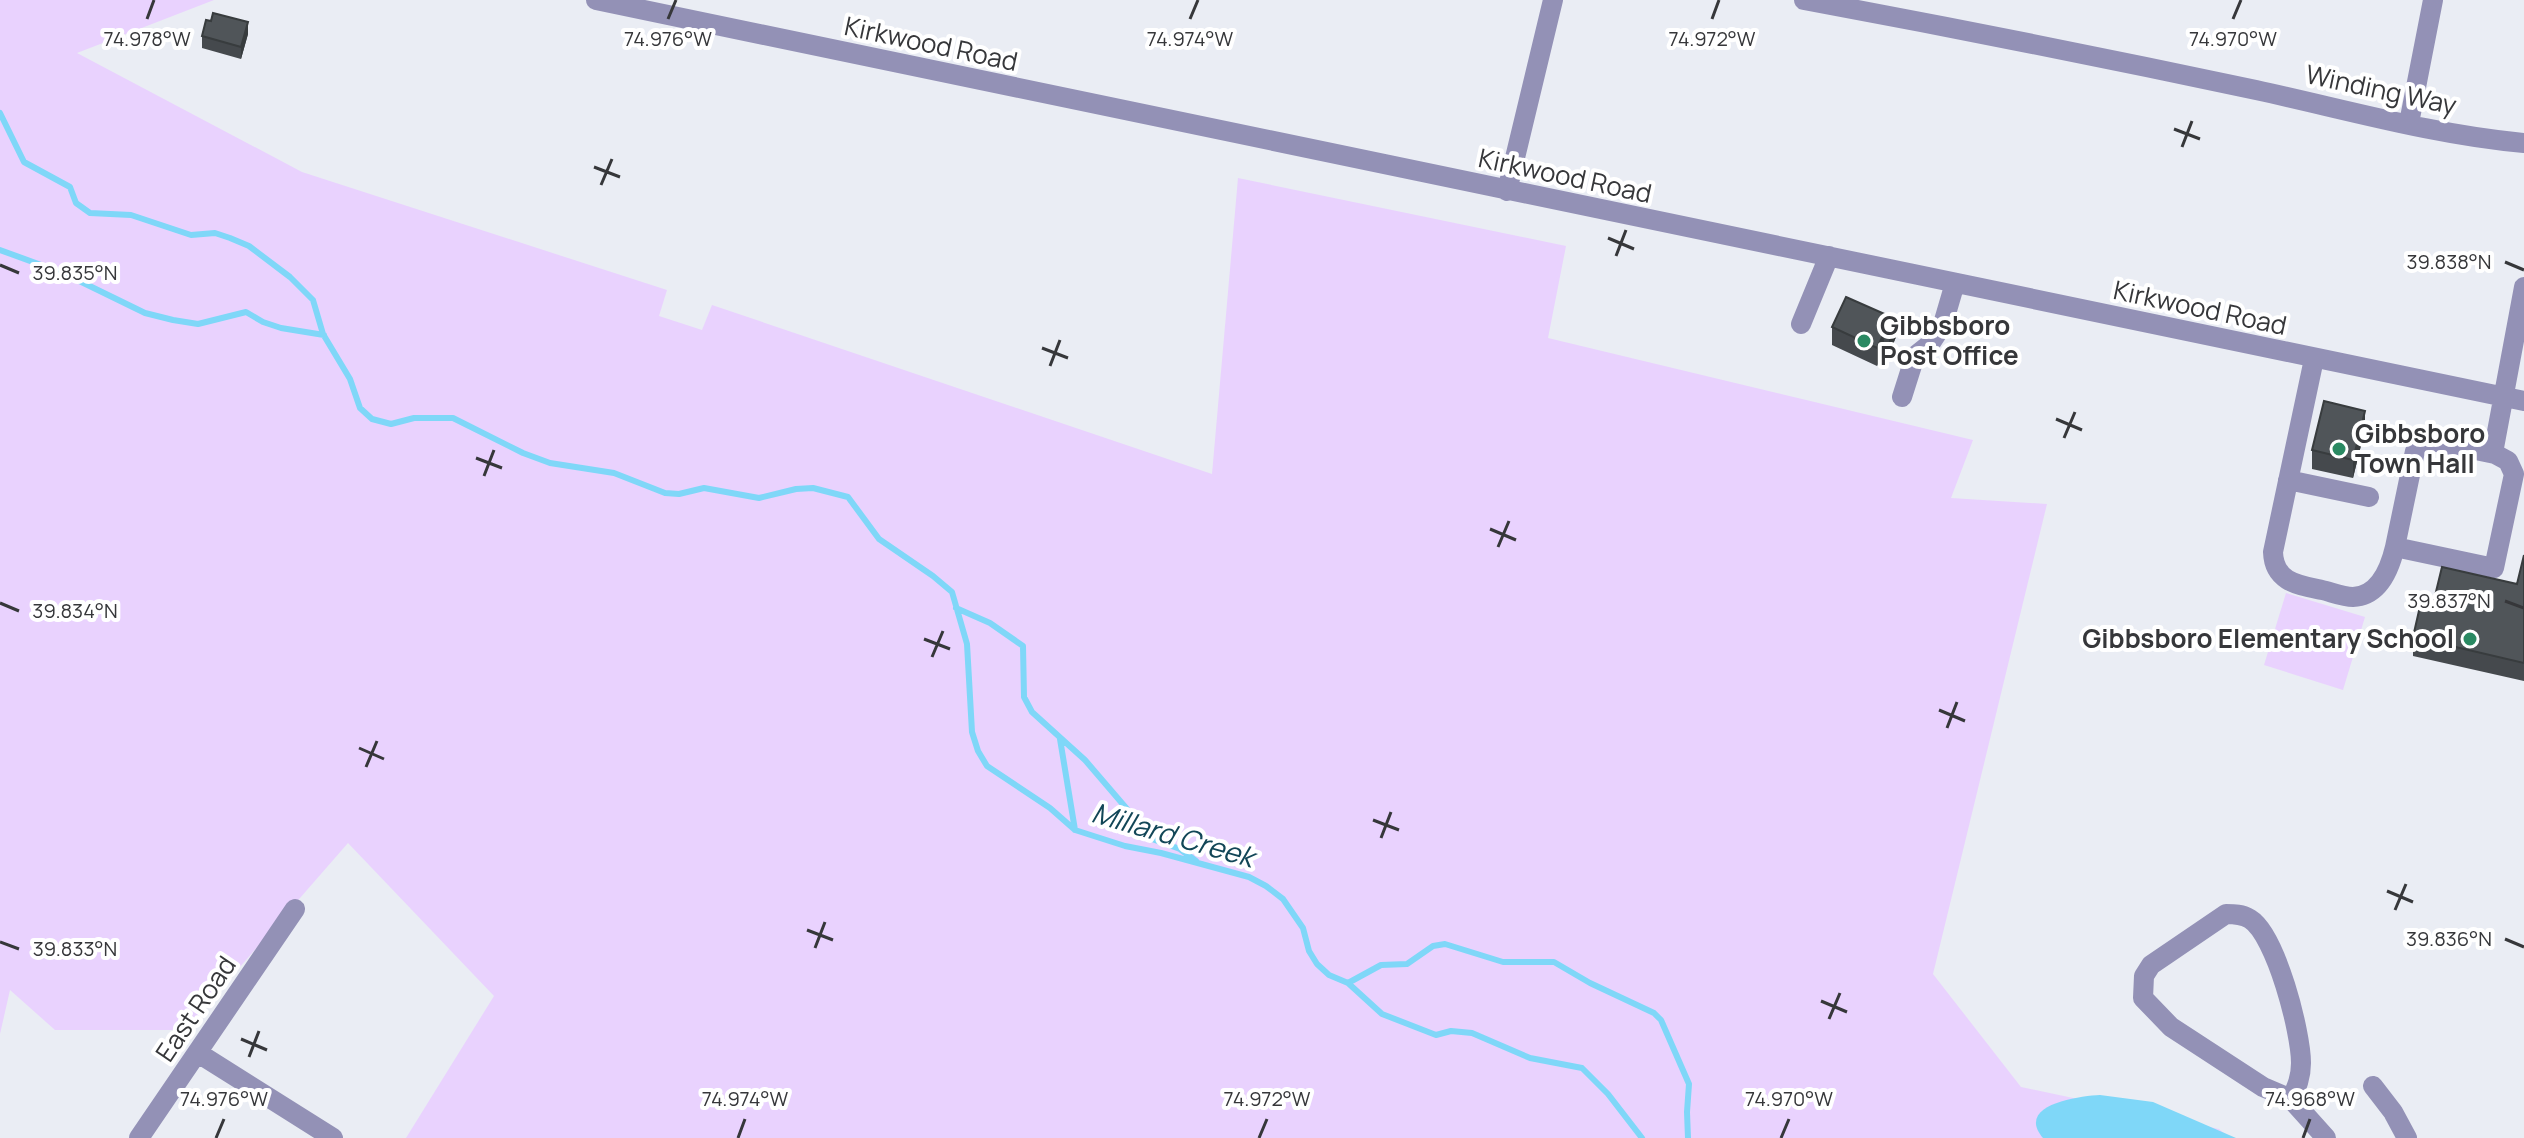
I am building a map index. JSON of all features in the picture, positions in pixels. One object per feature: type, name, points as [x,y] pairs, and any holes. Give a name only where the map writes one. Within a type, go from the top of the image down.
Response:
[{"type":"street","name":"Kirkwood Road","points":[[596,0],[2524,401]]},
{"type":"street","points":[[1507,191],[1553,0]]},
{"type":"street","name":"Winding Way","points":[[1804,0],[1995,35],[2409,123],[2524,143]]},
{"type":"street","points":[[2409,123],[2433,0]]},
{"type":"street","points":[[1801,324],[1829,256]]},
{"type":"street","points":[[1902,397],[1915,356],[1930,344],[1943,324],[1955,283]]},
{"type":"street","points":[[2493,453],[2524,287]]},
{"type":"street","points":[[2314,359],[2273,558],[2279,573],[2291,583],[2353,597],[2376,586],[2386,574],[2395,547],[2414,453],[2421,443],[2433,440],[2493,453],[2508,461],[2514,474],[2494,568],[2395,547]]},
{"type":"street","points":[[2286,489],[2369,497]]},
{"type":"street","name":"East Road","points":[[139,1138],[295,909]]},
{"type":"street","points":[[2291,1099],[2299,1082],[2301,1065],[2298,1031],[2290,1002],[2261,928],[2249,918],[2226,914],[2151,965],[2144,976],[2143,998],[2171,1027],[2263,1087],[2291,1099],[2326,1138]]},
{"type":"street","points":[[198,1053],[333,1138]]},
{"type":"street","points":[[2373,1086],[2393,1112],[2407,1138]]},
{"type":"shaded area","points":[[0,0],[214,0],[77,53],[302,172],[667,290],[659,316],[702,330],[712,305],[1212,474],[1238,178],[1566,246],[1548,338],[1973,440],[1951,498],[2047,504],[1933,974],[2021,1087],[2219,1129],[2230,1138],[406,1138],[494,996],[348,843],[185,1030],[55,1030],[10,990],[0,1034]]},
{"type":"shaded area","points":[[2286,593],[2365,617],[2343,690],[2264,665]]},
{"type":"water","points":[[2100,1095],[2153,1102],[2236,1138],[2043,1138],[2037,1127],[2037,1118],[2043,1110],[2065,1100]]},
{"type":"building","points":[[213,13],[248,22],[241,47],[202,36],[206,20],[211,21]]},
{"type":"building","points":[[1846,297],[1896,319],[1889,335],[1884,333],[1877,348],[1832,327]]},
{"type":"building","points":[[2324,401],[2365,411],[2353,460],[2312,450]]},
{"type":"building","name":"Gibbsboro Elementary School","points":[[2524,555],[2524,663],[2413,637],[2421,602],[2433,604],[2442,567],[2517,584]]},
{"type":"waterway","name":"Millard Creek","points":[[0,113],[24,162],[70,187],[76,203],[90,213],[131,215],[191,235],[215,233],[249,246],[290,277],[313,300],[323,334],[350,379],[360,408],[372,419],[391,424],[414,418],[453,418],[550,463],[614,473],[665,493],[679,494],[704,488],[759,498],[813,488],[848,497],[879,539],[952,592],[967,644],[972,732],[987,766],[1050,808],[1075,830],[1125,846],[1249,877],[1266,886],[1283,899],[1303,928],[1309,951],[1317,964],[1329,975],[1348,983],[1382,1014],[1436,1035],[1451,1031],[1472,1033],[1530,1058],[1582,1068],[1608,1094],[1642,1138]]},
{"type":"waterway","points":[[0,250],[63,273],[145,313],[198,324],[246,312],[281,328],[324,335]]},
{"type":"waterway","points":[[956,608],[990,623],[1023,646],[1024,697],[1032,712],[1085,760],[1127,809],[1133,825],[1152,839],[1180,849],[1196,861]]},
{"type":"waterway","points":[[1060,739],[1075,830]]},
{"type":"waterway","points":[[1348,983],[1381,965],[1407,964],[1433,946],[1445,944],[1503,962],[1554,962],[1654,1013],[1661,1020],[1689,1084],[1688,1138]]},
{"type":"place","name":"Gibbsboro Post Office","points":[[1864,341]]},
{"type":"place","name":"Gibbsboro Town Hall","points":[[2339,449]]},
{"type":"place","name":"Gibbsboro Elementary School","points":[[2470,639]]}]
